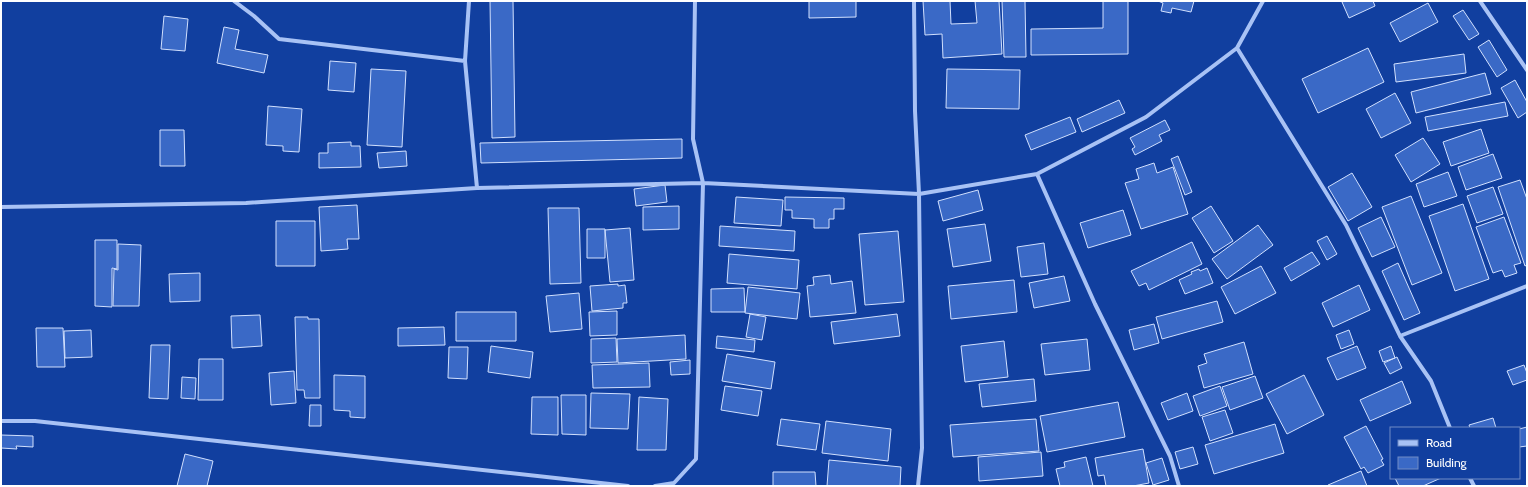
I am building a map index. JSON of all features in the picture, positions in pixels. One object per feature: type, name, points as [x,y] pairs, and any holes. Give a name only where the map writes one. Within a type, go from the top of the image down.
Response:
[{"type":"street","points":[[234,1],[254,16],[279,39],[465,61]]},
{"type":"street","points":[[469,1],[465,61],[477,188]]},
{"type":"street","points":[[655,486],[674,482],[696,459],[703,183],[693,139],[695,1]]},
{"type":"street","points":[[914,1],[915,111],[919,194],[922,448],[918,486]]},
{"type":"street","points":[[1,207],[246,203],[477,188],[703,183],[919,194],[1038,174],[1146,117],[1237,48],[1263,1]]},
{"type":"street","points":[[1480,1],[1527,70]]},
{"type":"street","points":[[1237,48],[1346,225],[1400,336],[1431,381],[1450,427]]},
{"type":"street","points":[[1038,174],[1096,304],[1170,456],[1179,486]]},
{"type":"street","points":[[1400,336],[1527,286]]},
{"type":"street","points":[[1,421],[35,421],[628,486]]},
{"type":"building","points":[[490,1],[513,1],[515,137],[492,138]]},
{"type":"building","points":[[809,1],[856,1],[856,17],[809,18]]},
{"type":"building","points":[[923,1],[950,1],[951,24],[977,23],[975,1],[999,1],[1002,54],[943,58],[942,34],[925,35]]},
{"type":"building","points":[[1002,1],[1025,1],[1026,57],[1004,57]]},
{"type":"building","points":[[1103,1],[1128,1],[1128,54],[1031,55],[1031,29],[1103,28]]},
{"type":"building","points":[[1158,1],[1194,1],[1191,12],[1172,8],[1171,13],[1161,11],[1163,3]]},
{"type":"building","points":[[1373,1],[1375,6],[1349,18],[1342,2]]},
{"type":"building","points":[[1428,3],[1438,22],[1400,42],[1390,23]]},
{"type":"building","points":[[1463,10],[1479,34],[1469,40],[1453,16]]},
{"type":"building","points":[[164,16],[188,19],[185,51],[161,49]]},
{"type":"building","points":[[224,27],[239,30],[235,49],[268,55],[264,73],[217,63]]},
{"type":"building","points":[[1489,40],[1507,70],[1497,77],[1478,47]]},
{"type":"building","points":[[1368,48],[1384,82],[1318,113],[1302,79]]},
{"type":"building","points":[[1464,54],[1466,73],[1396,82],[1394,64]]},
{"type":"building","points":[[330,61],[356,63],[354,92],[328,90]]},
{"type":"building","points":[[371,69],[406,71],[402,147],[367,145]]},
{"type":"building","points":[[947,69],[1020,70],[1019,109],[946,108]]},
{"type":"building","points":[[1485,73],[1491,94],[1416,113],[1411,92]]},
{"type":"building","points":[[1515,80],[1527,102],[1527,112],[1518,118],[1501,88]]},
{"type":"building","points":[[1395,93],[1411,123],[1381,138],[1366,109]]},
{"type":"building","points":[[1119,100],[1125,113],[1082,132],[1077,119]]},
{"type":"building","points":[[1505,102],[1508,116],[1428,131],[1425,117]]},
{"type":"building","points":[[268,106],[302,109],[299,152],[283,151],[283,146],[266,145]]},
{"type":"building","points":[[1070,117],[1076,132],[1031,150],[1025,135]]},
{"type":"building","points":[[1165,120],[1170,130],[1159,135],[1162,141],[1135,155],[1132,149],[1135,147],[1130,138]]},
{"type":"building","points":[[1481,129],[1489,153],[1451,166],[1443,142]]},
{"type":"building","points":[[160,130],[184,130],[185,166],[160,166]]},
{"type":"building","points":[[1423,138],[1440,164],[1411,182],[1395,155]]},
{"type":"building","points":[[682,139],[682,158],[481,163],[480,143]]},
{"type":"building","points":[[351,142],[351,146],[360,146],[361,167],[319,168],[319,153],[328,153],[328,143]]},
{"type":"building","points":[[406,151],[407,166],[379,168],[377,153]]},
{"type":"building","points":[[1493,154],[1502,178],[1466,190],[1458,167]]},
{"type":"building","points":[[1178,156],[1192,192],[1185,195],[1171,159]]},
{"type":"building","points":[[1154,163],[1157,173],[1173,167],[1188,214],[1141,229],[1125,183],[1139,179],[1136,169]]},
{"type":"building","points":[[1448,172],[1457,196],[1424,207],[1416,184]]},
{"type":"building","points":[[1352,173],[1372,207],[1348,221],[1328,187]]},
{"type":"building","points":[[1520,180],[1527,199],[1527,265],[1525,266],[1498,187]]},
{"type":"building","points":[[665,185],[667,202],[636,206],[634,189]]},
{"type":"building","points":[[1493,187],[1503,214],[1477,223],[1467,196]]},
{"type":"building","points":[[978,190],[983,210],[943,221],[938,201]]},
{"type":"building","points":[[1411,196],[1442,273],[1412,285],[1382,207]]},
{"type":"building","points":[[736,197],[783,200],[781,226],[734,223]]},
{"type":"building","points":[[785,197],[844,198],[844,209],[834,209],[834,219],[829,219],[829,228],[814,228],[814,219],[792,218],[792,210],[785,210]]},
{"type":"building","points":[[1463,204],[1489,279],[1455,291],[1429,216]]},
{"type":"building","points":[[357,205],[359,239],[347,239],[348,249],[321,251],[319,207]]},
{"type":"building","points":[[679,206],[679,229],[643,230],[643,207]]},
{"type":"building","points":[[1211,206],[1233,241],[1214,253],[1192,218]]},
{"type":"building","points":[[548,208],[579,208],[581,283],[550,284]]},
{"type":"building","points":[[1123,210],[1131,235],[1088,248],[1080,223]]},
{"type":"building","points":[[1381,217],[1395,247],[1372,257],[1358,228]]},
{"type":"building","points":[[1504,217],[1521,263],[1514,265],[1517,273],[1505,277],[1502,270],[1493,273],[1476,227]]},
{"type":"building","points":[[276,221],[315,221],[315,266],[276,266]]},
{"type":"building","points":[[985,224],[991,261],[953,267],[947,229]]},
{"type":"building","points":[[1258,225],[1273,245],[1227,279],[1212,259]]},
{"type":"building","points":[[720,226],[795,231],[794,251],[719,246]]},
{"type":"building","points":[[630,228],[634,280],[610,282],[605,230]]},
{"type":"building","points":[[587,229],[605,229],[605,258],[587,258]]},
{"type":"building","points":[[898,231],[904,302],[865,305],[859,234]]},
{"type":"building","points":[[1327,236],[1337,254],[1327,260],[1317,241]]},
{"type":"building","points":[[95,240],[117,240],[117,269],[112,268],[112,307],[95,306]]},
{"type":"building","points":[[1192,242],[1202,264],[1149,290],[1146,283],[1139,286],[1131,271]]},
{"type":"building","points":[[1044,243],[1048,274],[1021,277],[1017,247]]},
{"type":"building","points":[[118,244],[141,245],[139,306],[113,306],[114,269],[118,270]]},
{"type":"building","points":[[1312,252],[1320,264],[1291,281],[1284,268]]},
{"type":"building","points":[[729,254],[799,260],[797,289],[727,283]]},
{"type":"building","points":[[1398,263],[1420,313],[1404,320],[1382,271]]},
{"type":"building","points":[[1261,266],[1276,293],[1235,314],[1221,287]]},
{"type":"building","points":[[1207,268],[1213,283],[1185,294],[1179,280],[1192,274],[1191,272],[1199,269],[1200,271]]},
{"type":"building","points":[[200,273],[200,301],[170,302],[169,274]]},
{"type":"building","points":[[830,275],[831,284],[852,281],[856,313],[810,317],[807,286],[814,285],[813,277]]},
{"type":"building","points":[[1064,276],[1070,301],[1034,308],[1029,283]]},
{"type":"building","points":[[1014,280],[1017,312],[951,319],[948,286]]},
{"type":"building","points":[[618,284],[618,286],[625,285],[627,303],[623,303],[623,308],[592,311],[590,286]]},
{"type":"building","points":[[1359,285],[1370,310],[1333,327],[1322,303]]},
{"type":"building","points":[[748,287],[800,293],[797,319],[745,313]]},
{"type":"building","points":[[744,288],[745,312],[711,312],[711,289]]},
{"type":"building","points":[[579,293],[582,329],[550,332],[546,296]]},
{"type":"building","points":[[1217,301],[1223,322],[1162,339],[1156,317]]},
{"type":"building","points":[[617,311],[617,335],[590,336],[589,312]]},
{"type":"building","points":[[456,312],[516,312],[516,341],[456,341]]},
{"type":"building","points":[[750,314],[766,317],[762,340],[746,337]]},
{"type":"building","points":[[897,314],[900,336],[834,344],[831,322]]},
{"type":"building","points":[[260,315],[262,346],[232,348],[231,316]]},
{"type":"building","points":[[295,317],[319,319],[320,398],[305,398],[304,390],[297,390]]},
{"type":"building","points":[[1154,324],[1159,343],[1134,350],[1129,330]]},
{"type":"building","points":[[444,327],[445,345],[398,346],[398,328]]},
{"type":"building","points":[[36,328],[63,328],[65,367],[37,367]]},
{"type":"building","points":[[91,330],[92,357],[65,358],[64,331]]},
{"type":"building","points":[[1349,330],[1354,344],[1341,349],[1336,335]]},
{"type":"building","points":[[685,335],[686,359],[618,363],[617,339]]},
{"type":"building","points":[[717,336],[755,340],[754,352],[716,348]]},
{"type":"building","points":[[616,338],[617,362],[591,363],[591,339]]},
{"type":"building","points":[[1087,339],[1090,370],[1045,375],[1041,344]]},
{"type":"building","points":[[1004,341],[1008,377],[965,382],[961,346]]},
{"type":"building","points":[[1244,342],[1253,374],[1204,388],[1198,366],[1207,363],[1204,354]]},
{"type":"building","points":[[151,345],[170,345],[168,399],[149,398]]},
{"type":"building","points":[[491,346],[533,352],[530,378],[488,372]]},
{"type":"building","points":[[1357,346],[1366,368],[1337,380],[1327,358]]},
{"type":"building","points":[[1391,346],[1395,358],[1383,362],[1379,351]]},
{"type":"building","points":[[449,347],[468,347],[467,379],[448,378]]},
{"type":"building","points":[[727,354],[775,362],[771,389],[722,381]]},
{"type":"building","points":[[1397,357],[1402,368],[1390,374],[1384,363]]},
{"type":"building","points":[[199,359],[223,359],[223,400],[198,400]]},
{"type":"building","points":[[690,360],[690,374],[671,375],[670,362]]},
{"type":"building","points":[[649,363],[650,387],[593,388],[592,365]]},
{"type":"building","points":[[1524,365],[1527,373],[1527,380],[1513,385],[1507,371]]},
{"type":"building","points":[[294,371],[296,403],[271,405],[269,373]]},
{"type":"building","points":[[334,375],[365,376],[365,418],[350,417],[350,411],[334,410]]},
{"type":"building","points":[[1304,375],[1324,415],[1287,434],[1266,394]]},
{"type":"building","points":[[1255,376],[1263,398],[1230,410],[1222,387]]},
{"type":"building","points":[[182,377],[196,378],[195,399],[181,398]]},
{"type":"building","points":[[1034,379],[1036,401],[982,407],[979,384]]},
{"type":"building","points":[[1402,381],[1411,403],[1370,421],[1360,400]]},
{"type":"building","points":[[725,386],[762,391],[758,416],[721,410]]},
{"type":"building","points":[[1220,386],[1227,406],[1200,416],[1193,396]]},
{"type":"building","points":[[591,393],[630,394],[628,429],[590,428]]},
{"type":"building","points":[[1187,393],[1193,411],[1168,420],[1161,403]]},
{"type":"building","points":[[561,395],[586,395],[586,435],[562,434]]},
{"type":"building","points":[[532,397],[558,397],[558,435],[531,434]]},
{"type":"building","points":[[639,397],[668,399],[666,450],[637,450]]},
{"type":"building","points":[[1118,402],[1125,437],[1047,452],[1040,416]]},
{"type":"building","points":[[310,405],[321,405],[321,426],[309,426]]},
{"type":"building","points":[[1225,410],[1233,433],[1210,441],[1202,417]]},
{"type":"building","points":[[1493,418],[1496,427],[1470,427],[1469,425]]},
{"type":"building","points":[[781,419],[820,424],[816,450],[777,445]]},
{"type":"building","points":[[1036,419],[1039,451],[953,457],[950,425]]},
{"type":"building","points":[[826,421],[891,429],[888,461],[822,453]]},
{"type":"building","points":[[1275,424],[1284,453],[1214,474],[1205,445]]},
{"type":"building","points":[[1366,426],[1383,459],[1381,460],[1384,465],[1368,473],[1364,467],[1361,469],[1344,437]]},
{"type":"building","points":[[1527,427],[1527,446],[1520,447],[1520,429]]},
{"type":"building","points":[[1,435],[33,436],[33,447],[16,446],[17,449],[1,448]]},
{"type":"building","points":[[1193,447],[1198,464],[1180,469],[1175,452]]},
{"type":"building","points":[[1143,449],[1149,483],[1133,486],[1106,486],[1104,475],[1098,476],[1095,458]]},
{"type":"building","points":[[1041,452],[1043,476],[979,481],[978,457]]},
{"type":"building","points":[[185,454],[213,461],[207,486],[177,486]]},
{"type":"building","points":[[1086,457],[1093,486],[1060,486],[1056,469],[1065,467],[1064,462]]},
{"type":"building","points":[[1162,458],[1169,480],[1153,485],[1146,463]]},
{"type":"building","points":[[829,460],[901,467],[900,486],[827,486]]},
{"type":"building","points":[[1361,471],[1367,486],[1328,486],[1328,485]]},
{"type":"building","points":[[773,472],[815,472],[816,486],[773,486]]},
{"type":"building","points":[[1396,479],[1439,479],[1423,486],[1399,486]]}]
